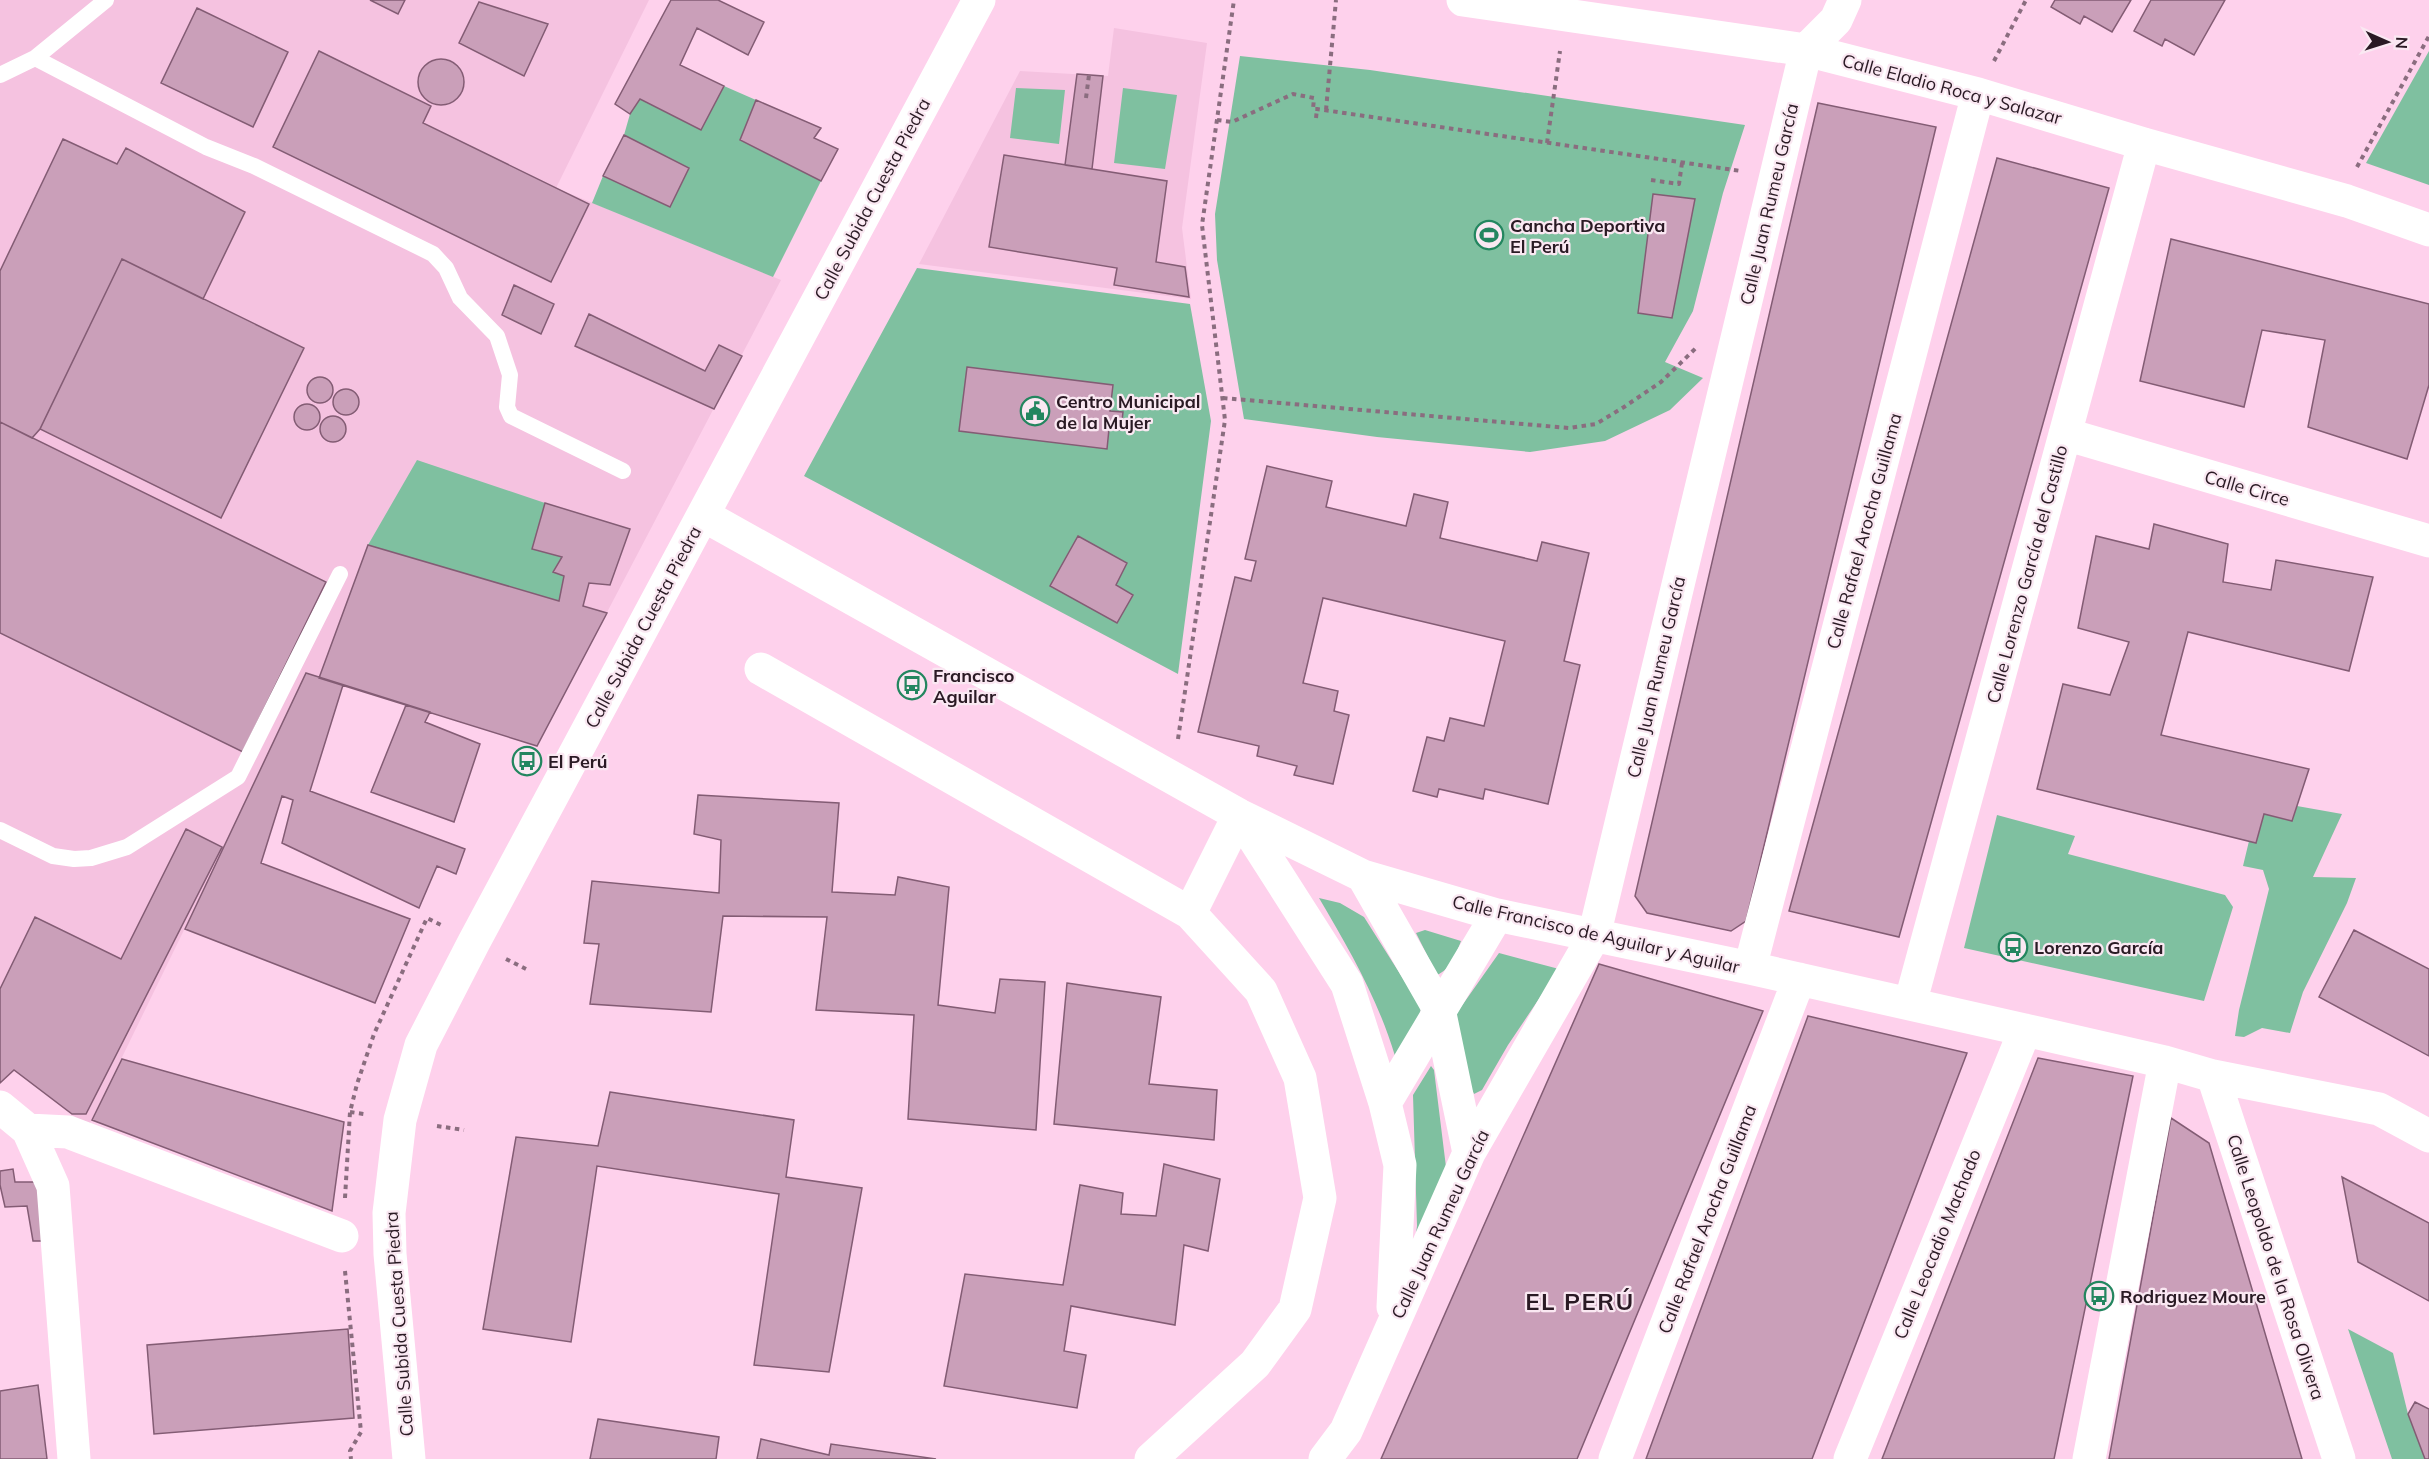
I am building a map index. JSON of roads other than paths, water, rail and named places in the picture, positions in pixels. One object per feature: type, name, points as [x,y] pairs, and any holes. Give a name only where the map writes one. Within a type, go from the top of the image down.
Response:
[{"type":"street","name":"Calle Subida Cuesta Piedra","points":[[410,1459],[390,1254],[389,1213],[400,1120],[421,1045],[979,0]]},
{"type":"street","name":"Calle Eladio Roca y Salazar","points":[[1463,0],[1806,50],[1978,94],[2347,201],[2429,231]]},
{"type":"street","points":[[1806,50],[1836,20],[1845,0]]},
{"type":"street","name":"Calle Juan Rumeu García","points":[[1325,1459],[1346,1431],[1469,1153],[1594,936],[1806,50]]},
{"type":"street","name":"Calle Rafael Arocha Guillama","points":[[1750,968],[1978,94]]},
{"type":"street","name":"Calle Lorenzo García del Castillo","points":[[1910,1004],[2144,144]]},
{"type":"street","name":"Calle Circe","points":[[2065,434],[2429,541]]},
{"type":"street","name":"Calle Francisco de Aguilar y Aguilar","points":[[703,515],[1239,815],[1363,876],[1497,915],[1750,968],[2165,1062],[2213,1076],[2379,1109],[2429,1136]]},
{"type":"street","points":[[761,669],[1190,913],[1261,992],[1266,1002],[1300,1078],[1320,1198],[1296,1309],[1255,1364],[1151,1459]]},
{"type":"street","points":[[1190,913],[1239,815]]},
{"type":"street","points":[[1239,815],[1347,984],[1384,1103],[1400,1165],[1392,1329]]},
{"type":"street","points":[[1363,876],[1439,1010],[1469,1153]]},
{"type":"street","points":[[1384,1103],[1497,915]]},
{"type":"street","name":"Calle Rafael Arocha Guillama","points":[[1615,1459],[1798,979]]},
{"type":"street","name":"Calle Leocadio Machado","points":[[1850,1459],[2025,1030]]},
{"type":"street","points":[[2090,1459],[2165,1062]]},
{"type":"street","name":"Calle Leopoldo de la Rosa Olivera","points":[[2213,1076],[2339,1459]]},
{"type":"street","points":[[0,1107],[27,1130],[53,1186],[74,1459]]},
{"type":"street","points":[[27,1130],[68,1132],[342,1236]]},
{"type":"lane","points":[[0,75],[35,58],[106,0]]},
{"type":"lane","points":[[35,58],[206,147],[254,166],[433,254],[446,268],[460,298],[497,336],[510,375],[507,407],[511,416],[623,471]]},
{"type":"lane","points":[[0,830],[53,856],[91,858],[127,847],[238,777],[340,574]]},
{"type":"place","name":"Cancha Deportiva El Perú","points":[[1489,235]]},
{"type":"place","name":"Centro Municipal de la Mujer","points":[[1035,411]]},
{"type":"place","name":"Francisco Aguilar","points":[[912,685]]},
{"type":"place","name":"El Perú","points":[[527,761]]},
{"type":"place","name":"Lorenzo García","points":[[2013,947]]},
{"type":"place","name":"Rodriguez Moure","points":[[2099,1296]]},
{"type":"district","name":"EL PERÚ","points":[[1580,1301]]}]
